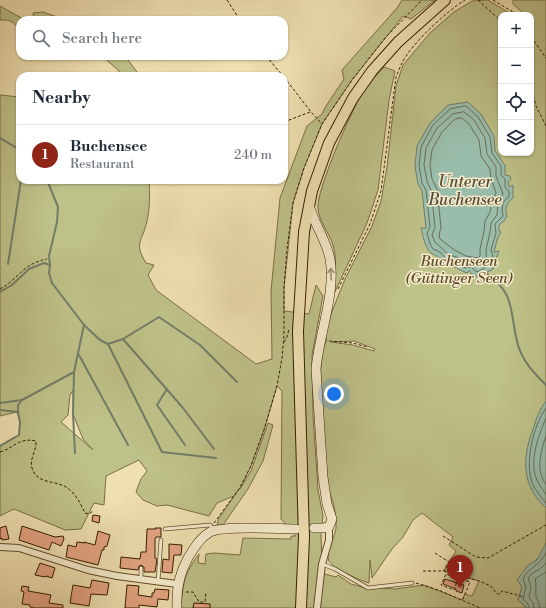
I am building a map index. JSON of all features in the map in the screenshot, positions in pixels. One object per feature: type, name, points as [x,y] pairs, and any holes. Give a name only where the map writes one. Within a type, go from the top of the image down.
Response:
[{"type":"main road","points":[[300,608],[304,537],[298,331],[302,254],[309,204],[316,177],[329,143],[353,98],[372,71],[398,42],[445,0]]},
{"type":"main road","points":[[309,204],[312,216],[326,243],[330,260],[331,281],[327,312],[320,340],[316,369],[323,477],[327,504],[332,519],[328,526],[324,528],[314,528]]},
{"type":"main road","points":[[177,608],[177,584],[185,564],[192,551],[200,541],[211,532],[223,528],[296,529]]},
{"type":"street","points":[[316,608],[322,564],[329,540],[328,526]]},
{"type":"street","points":[[0,548],[19,548],[88,570],[117,576],[177,584]]},
{"type":"lane","points":[[165,529],[210,525],[211,532]]},
{"type":"lane","points":[[158,581],[161,540]]},
{"type":"lane","points":[[322,564],[335,569],[368,588],[412,583]]},
{"type":"lane","points":[[140,579],[141,568]]},
{"type":"path","points":[[227,0],[237,16]]},
{"type":"path","points":[[338,290],[370,224],[381,191],[396,77],[402,62],[413,47],[436,24],[453,8],[465,0]]},
{"type":"path","points":[[478,0],[498,18]]},
{"type":"path","points":[[493,0],[512,12]]},
{"type":"path","points":[[534,41],[546,58]]},
{"type":"path","points":[[270,60],[280,72]]},
{"type":"path","points":[[288,81],[322,124]]},
{"type":"path","points":[[534,98],[536,106],[546,126]]},
{"type":"path","points":[[288,121],[311,112]]},
{"type":"path","points":[[0,289],[10,283],[27,266],[36,261],[47,259]]},
{"type":"path","points":[[320,340],[353,343],[368,347]]},
{"type":"path","points":[[0,452],[6,451],[18,442],[31,440],[36,441],[37,446],[31,466],[33,474],[38,479],[63,485],[77,498],[85,513],[89,514],[93,511]]},
{"type":"path","points":[[443,536],[476,557],[488,558],[546,526]]},
{"type":"path","points":[[435,553],[449,562],[444,571]]},
{"type":"path","points":[[423,571],[444,571],[470,578],[491,586],[497,594],[502,592],[524,597]]},
{"type":"path","points":[[458,578],[454,590],[442,585],[446,574],[458,578],[470,582]]},
{"type":"path","points":[[462,601],[470,582],[470,578]]},
{"type":"path","points":[[412,583],[427,586],[480,608]]},
{"type":"path","points":[[184,591],[193,592],[199,602],[204,602],[206,592]]},
{"type":"green space","name":"Buchenseen (Güttinger Seen)","points":[[402,0],[435,0],[411,19],[403,16],[352,80],[322,124],[304,168],[293,203],[284,288],[284,311],[309,314],[316,285],[323,296],[312,355],[313,416],[318,490],[323,516],[321,535],[321,573],[336,577],[338,575],[351,584],[362,587],[395,589],[424,585],[462,600],[465,594],[472,596],[479,581],[444,571],[456,551],[449,545],[453,537],[422,513],[413,520],[403,537],[392,549],[372,578],[370,560],[369,583],[341,571],[329,561],[328,554],[336,528],[336,517],[334,505],[326,483],[320,375],[323,349],[327,339],[323,339],[329,319],[345,279],[372,226],[381,201],[387,167],[396,86],[403,65],[431,32],[454,12],[472,1],[488,0],[508,12],[498,12],[498,156],[534,156],[534,12],[521,12],[513,4],[513,0],[546,0],[546,549],[518,580],[522,587],[518,600],[527,608],[181,608],[187,573],[199,554],[198,563],[205,564],[206,554],[214,553],[240,555],[243,538],[291,539],[291,536],[296,536],[281,519],[282,391],[277,386],[264,430],[251,466],[240,489],[251,471],[268,423],[273,425],[263,461],[248,489],[223,525],[217,525],[219,518],[239,489],[234,496],[217,503],[209,516],[167,505],[157,506],[143,500],[136,492],[141,479],[147,471],[139,460],[106,476],[104,505],[94,503],[81,529],[65,530],[14,509],[0,516],[0,446],[19,435],[20,422],[17,412],[0,416],[0,95],[16,97],[16,184],[149,184],[150,200],[148,216],[140,242],[140,250],[146,263],[154,265],[148,275],[156,290],[256,364],[272,359],[271,291],[280,198],[285,184],[288,184],[288,177],[307,126],[322,114],[344,79],[342,70],[397,8]],"holes":[[[354,341],[375,349],[374,351],[353,345],[331,342]],[[73,390],[73,414],[83,439],[93,450],[61,422],[68,415],[70,395]]]},
{"type":"green space","points":[[0,6],[18,16],[16,16],[16,26],[13,22],[8,20],[0,20]]},
{"type":"green space","points":[[43,12],[54,16],[33,16],[33,13]]},
{"type":"green space","points":[[107,60],[128,60],[137,72],[119,72]]},
{"type":"green space","points":[[384,67],[395,71],[389,100],[378,190],[367,223],[333,296],[335,257],[333,245],[319,213],[319,199],[328,168],[358,101],[367,85]]},
{"type":"water","name":"Unterer Buchensee","points":[[468,102],[481,114],[494,136],[495,151],[505,165],[505,175],[510,176],[511,179],[508,182],[509,187],[513,185],[513,198],[506,208],[507,216],[499,225],[499,231],[501,232],[494,252],[499,251],[496,264],[492,270],[475,277],[469,271],[467,273],[448,264],[445,266],[438,257],[431,253],[427,248],[421,228],[426,228],[422,191],[418,184],[415,166],[417,146],[430,123],[448,105]]},
{"type":"water","points":[[546,401],[546,508],[538,500],[528,482],[526,463],[529,442],[536,419]]},
{"type":"water","points":[[546,543],[546,608],[527,608],[518,600],[522,587],[517,580],[528,565],[537,560]]},
{"type":"building","points":[[93,515],[100,516],[99,523],[92,521]]},
{"type":"building","points":[[6,526],[9,539],[2,540],[2,538],[0,539],[0,528]]},
{"type":"building","points":[[22,526],[55,537],[63,536],[64,539],[61,546],[52,542],[49,550],[19,540]]},
{"type":"building","points":[[155,528],[161,528],[161,537],[156,537],[155,539],[155,558],[157,559],[155,572],[144,572],[144,567],[141,565],[139,566],[138,570],[120,568],[121,557],[140,559],[141,552],[146,552],[147,529],[156,529]]},
{"type":"building","points":[[98,531],[110,535],[107,546],[104,547],[104,550],[102,550],[98,565],[66,557],[68,545],[76,547],[77,542],[85,543],[84,542],[95,545]]},
{"type":"building","points":[[169,544],[182,545],[181,555],[174,555],[172,573],[162,572],[163,559],[169,560]]},
{"type":"building","points":[[40,563],[55,568],[52,578],[35,575]]},
{"type":"building","points":[[445,579],[464,585],[462,593],[443,584]]},
{"type":"building","points":[[92,580],[109,583],[107,595],[91,594],[89,606],[70,603],[73,585],[90,588]]},
{"type":"building","points":[[127,585],[139,586],[138,595],[152,597],[152,593],[154,593],[155,589],[169,590],[168,600],[158,599],[157,607],[139,605],[139,608],[125,608]]},
{"type":"building","points":[[22,586],[29,587],[28,591],[51,595],[49,603],[63,605],[63,608],[34,608],[30,607],[30,605],[22,604],[24,592],[21,591]]},
{"type":"building","points":[[194,603],[210,604],[210,608],[193,608]]},
{"type":"waterway","points":[[0,138],[16,148]]},
{"type":"waterway","points":[[8,264],[20,184]]},
{"type":"waterway","points":[[49,184],[58,207],[57,222],[49,256],[49,273],[52,283],[84,325],[100,340],[108,344],[123,339],[159,317],[200,345],[237,382]]},
{"type":"waterway","points":[[0,292],[12,285],[29,269],[44,263],[50,265]]},
{"type":"waterway","points":[[485,272],[495,280],[507,296],[520,351],[529,367],[546,385]]},
{"type":"waterway","points":[[75,453],[73,414],[74,372],[84,325]]},
{"type":"waterway","points":[[123,339],[183,408],[214,449]]},
{"type":"waterway","points":[[108,344],[162,452],[216,458]]},
{"type":"waterway","points":[[79,355],[128,445]]},
{"type":"waterway","points":[[0,403],[22,400],[74,372]]},
{"type":"waterway","points":[[167,389],[157,405],[185,445]]},
{"type":"waterway","points":[[0,410],[18,412],[18,405],[22,400]]},
{"type":"waterway","points":[[0,446],[19,435],[20,422],[18,412]]},
{"type":"place","name":"Buchensee","points":[[460,588]]}]
